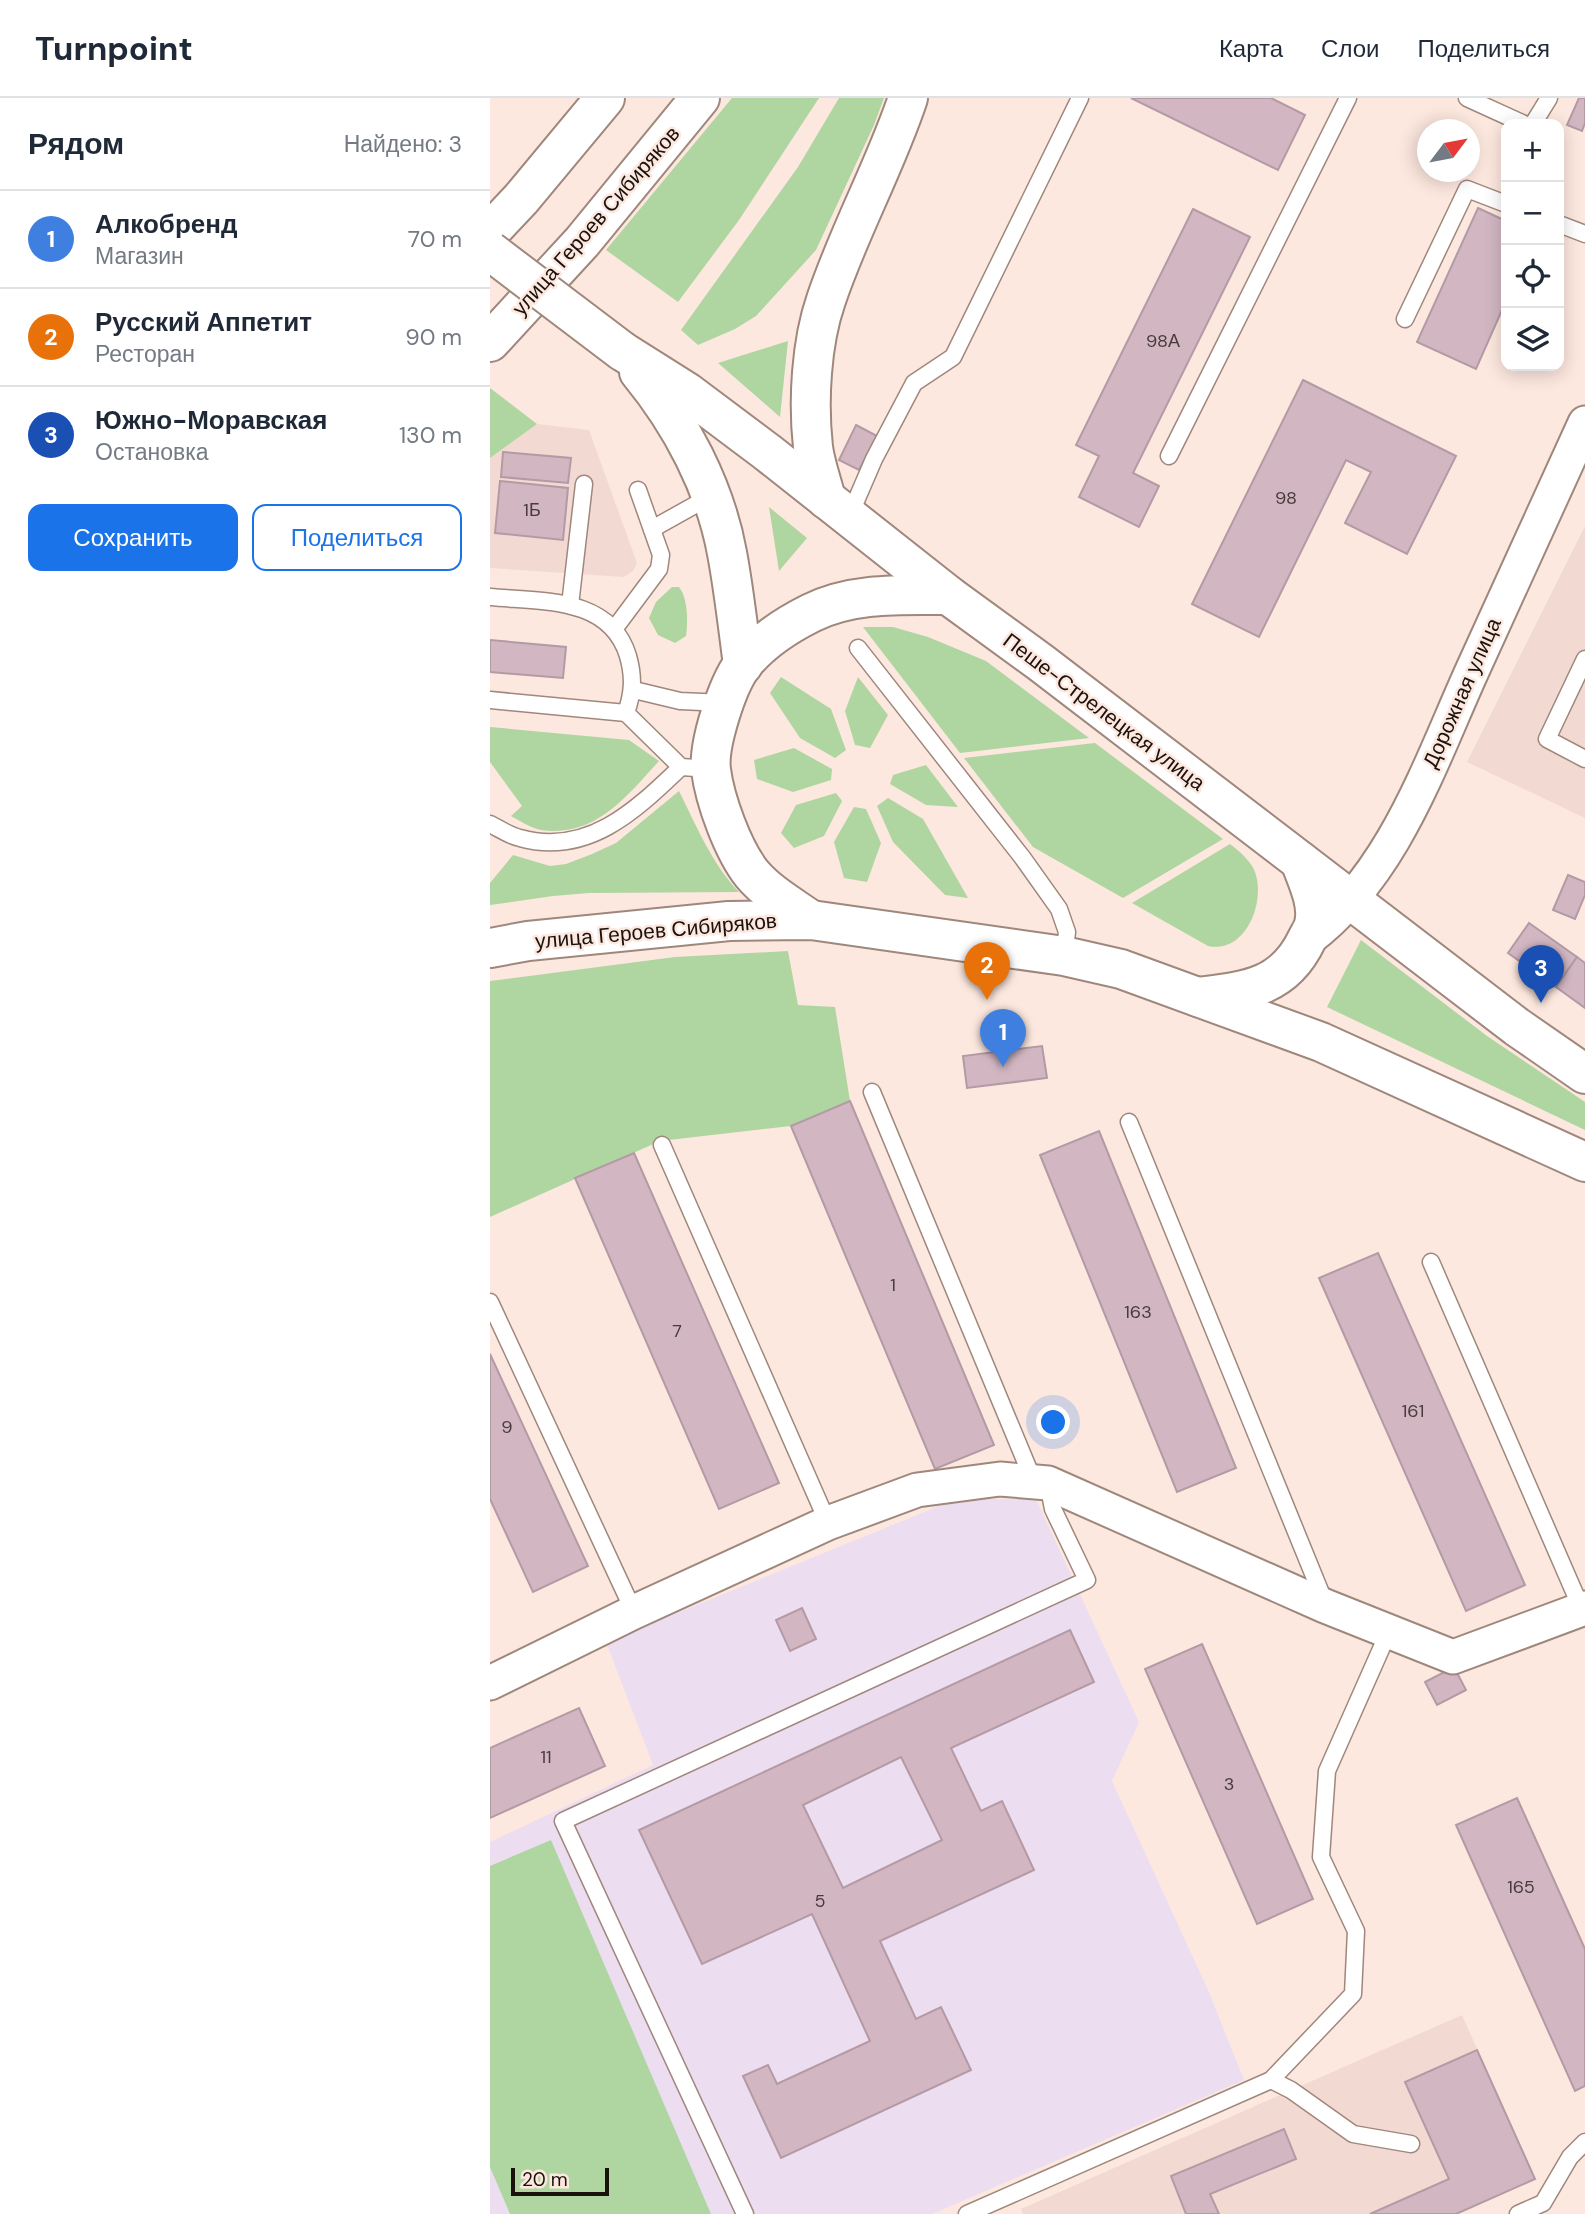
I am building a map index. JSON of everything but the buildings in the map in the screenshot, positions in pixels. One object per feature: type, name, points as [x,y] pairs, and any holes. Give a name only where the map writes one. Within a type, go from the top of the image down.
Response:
[{"type":"main road","points":[[490,232],[605,98]]},
{"type":"main road","name":"улица Героев Сибиряков","points":[[490,342],[582,242],[699,98]]},
{"type":"main road","points":[[837,508],[813,449],[815,344],[825,301],[898,129],[908,98]]},
{"type":"main road","points":[[490,251],[622,351],[661,399],[683,435],[711,496],[727,551],[743,665]]},
{"type":"main road","name":"Пеше-Стрелецкая улица","points":[[622,351],[687,392],[948,595],[1040,662],[1517,1027],[1585,1074]]},
{"type":"main road","points":[[811,919],[780,899],[753,874],[729,835],[696,768],[714,739],[724,703],[743,665],[788,626],[813,612],[844,601],[882,596],[948,595]]},
{"type":"main road","points":[[1192,997],[1237,992],[1265,985],[1302,951],[1314,924],[1314,900],[1300,860]]},
{"type":"main road","name":"улица Героев Сибиряков","points":[[490,948],[729,920],[811,919],[1064,956],[1121,969],[1192,997]]},
{"type":"main road","points":[[1192,997],[1321,1042],[1585,1163]]},
{"type":"street","name":"Дорожная улица","points":[[1307,940],[1327,925],[1350,900],[1375,868],[1404,822],[1585,424]]},
{"type":"street","points":[[490,1683],[634,1612],[828,1523],[917,1490],[1000,1479],[1041,1482],[1325,1605],[1453,1657],[1584,1609]]},
{"type":"lane","points":[[837,508],[874,459],[914,383],[953,357],[1080,98]]},
{"type":"lane","points":[[1170,456],[1348,98]]},
{"type":"lane","points":[[1467,98],[1513,119]]},
{"type":"lane","points":[[1536,119],[1549,98]]},
{"type":"lane","points":[[1405,319],[1468,189],[1501,202]]},
{"type":"lane","points":[[1564,226],[1585,234]]},
{"type":"lane","points":[[570,605],[584,484]]},
{"type":"lane","points":[[615,628],[659,569],[661,555],[638,490]]},
{"type":"lane","points":[[652,529],[711,496]]},
{"type":"lane","points":[[490,597],[570,605],[602,617],[615,628],[624,643],[631,664],[634,690],[626,713]]},
{"type":"lane","points":[[858,648],[1022,857],[1059,909],[1067,932],[1064,956]]},
{"type":"lane","points":[[1585,659],[1547,738],[1585,759]]},
{"type":"lane","points":[[634,690],[680,701],[724,703]]},
{"type":"lane","points":[[490,700],[626,713],[696,768],[622,818],[584,837],[563,843],[517,838],[490,824]]},
{"type":"lane","points":[[745,2214],[563,1821],[1087,1580],[1041,1482],[872,1093]]},
{"type":"lane","points":[[1129,1122],[1325,1605]]},
{"type":"lane","points":[[662,1145],[828,1523]]},
{"type":"lane","points":[[1431,1262],[1584,1609]]},
{"type":"lane","points":[[490,1302],[634,1612]]},
{"type":"lane","points":[[967,2214],[1271,2080],[1353,1994],[1356,1931],[1321,1857],[1326,1771],[1389,1631]]},
{"type":"lane","points":[[1271,2080],[1291,2090],[1353,2134],[1411,2144]]},
{"type":"lane","points":[[1518,2214],[1543,2203],[1570,2157],[1585,2142]]},
{"type":"shaded area","points":[[537,424],[589,430],[637,563],[633,571],[624,577],[490,568],[490,458]]},
{"type":"shaded area","points":[[1585,526],[1585,818],[1467,762]]},
{"type":"shaded area","points":[[956,1499],[1036,1499],[1139,1722],[1112,1781],[1208,1990],[1244,2080],[932,2214],[490,2214],[490,1842],[653,1765],[606,1642]]},
{"type":"shaded area","points":[[1462,2015],[1535,2179],[1456,2214],[1023,2214],[1021,2209]]},
{"type":"green space","points":[[732,98],[819,98],[739,220],[678,302],[606,250]]},
{"type":"green space","points":[[839,98],[884,98],[816,250],[756,316],[735,329],[698,345],[681,330],[798,167]]},
{"type":"green space","points":[[788,341],[780,417],[718,363]]},
{"type":"green space","points":[[490,388],[537,424],[490,458]]},
{"type":"green space","points":[[769,507],[807,538],[779,571]]},
{"type":"green space","points":[[672,587],[679,587],[682,592],[687,617],[686,636],[675,643],[658,635],[649,618],[656,602]]},
{"type":"green space","points":[[863,627],[893,627],[928,637],[986,661],[1089,738],[960,753]]},
{"type":"green space","points":[[781,677],[831,709],[846,750],[835,758],[800,738],[770,693]]},
{"type":"green space","points":[[858,677],[888,715],[870,748],[855,745],[845,711]]},
{"type":"green space","points":[[490,727],[629,740],[659,761],[622,800],[594,821],[578,828],[541,830],[511,816],[522,806],[490,762]]},
{"type":"green space","points":[[1095,743],[1223,839],[1123,898],[1033,847],[964,758]]},
{"type":"green space","points":[[794,748],[832,769],[831,780],[793,792],[757,779],[754,760]]},
{"type":"green space","points":[[926,765],[958,807],[926,805],[890,784],[893,775]]},
{"type":"green space","points":[[679,791],[713,857],[739,892],[589,893],[490,905],[490,883],[513,855],[550,866],[566,864],[592,854],[616,843]]},
{"type":"green space","points":[[836,793],[842,801],[824,836],[794,848],[781,833],[796,805]]},
{"type":"green space","points":[[888,798],[923,819],[968,898],[945,895],[893,842],[877,806]]},
{"type":"green space","points":[[854,807],[866,809],[881,843],[867,882],[844,878],[834,842]]},
{"type":"green space","points":[[1230,844],[1251,864],[1258,884],[1255,911],[1242,934],[1233,942],[1208,946],[1132,903]]},
{"type":"green space","points":[[1361,940],[1487,1036],[1585,1102],[1585,1130],[1327,1007]]},
{"type":"green space","points":[[788,951],[798,1005],[835,1007],[850,1101],[791,1126],[660,1141],[490,1217],[490,981],[675,957]]},
{"type":"green space","points":[[551,1840],[711,2214],[510,2214],[490,2167],[490,1866]]},
{"type":"place","name":"Русский Аппетит","points":[[987,1000]]},
{"type":"place","name":"Южно-Моравская","points":[[1541,1003]]},
{"type":"place","name":"Алкобренд","points":[[1003,1067]]}]
